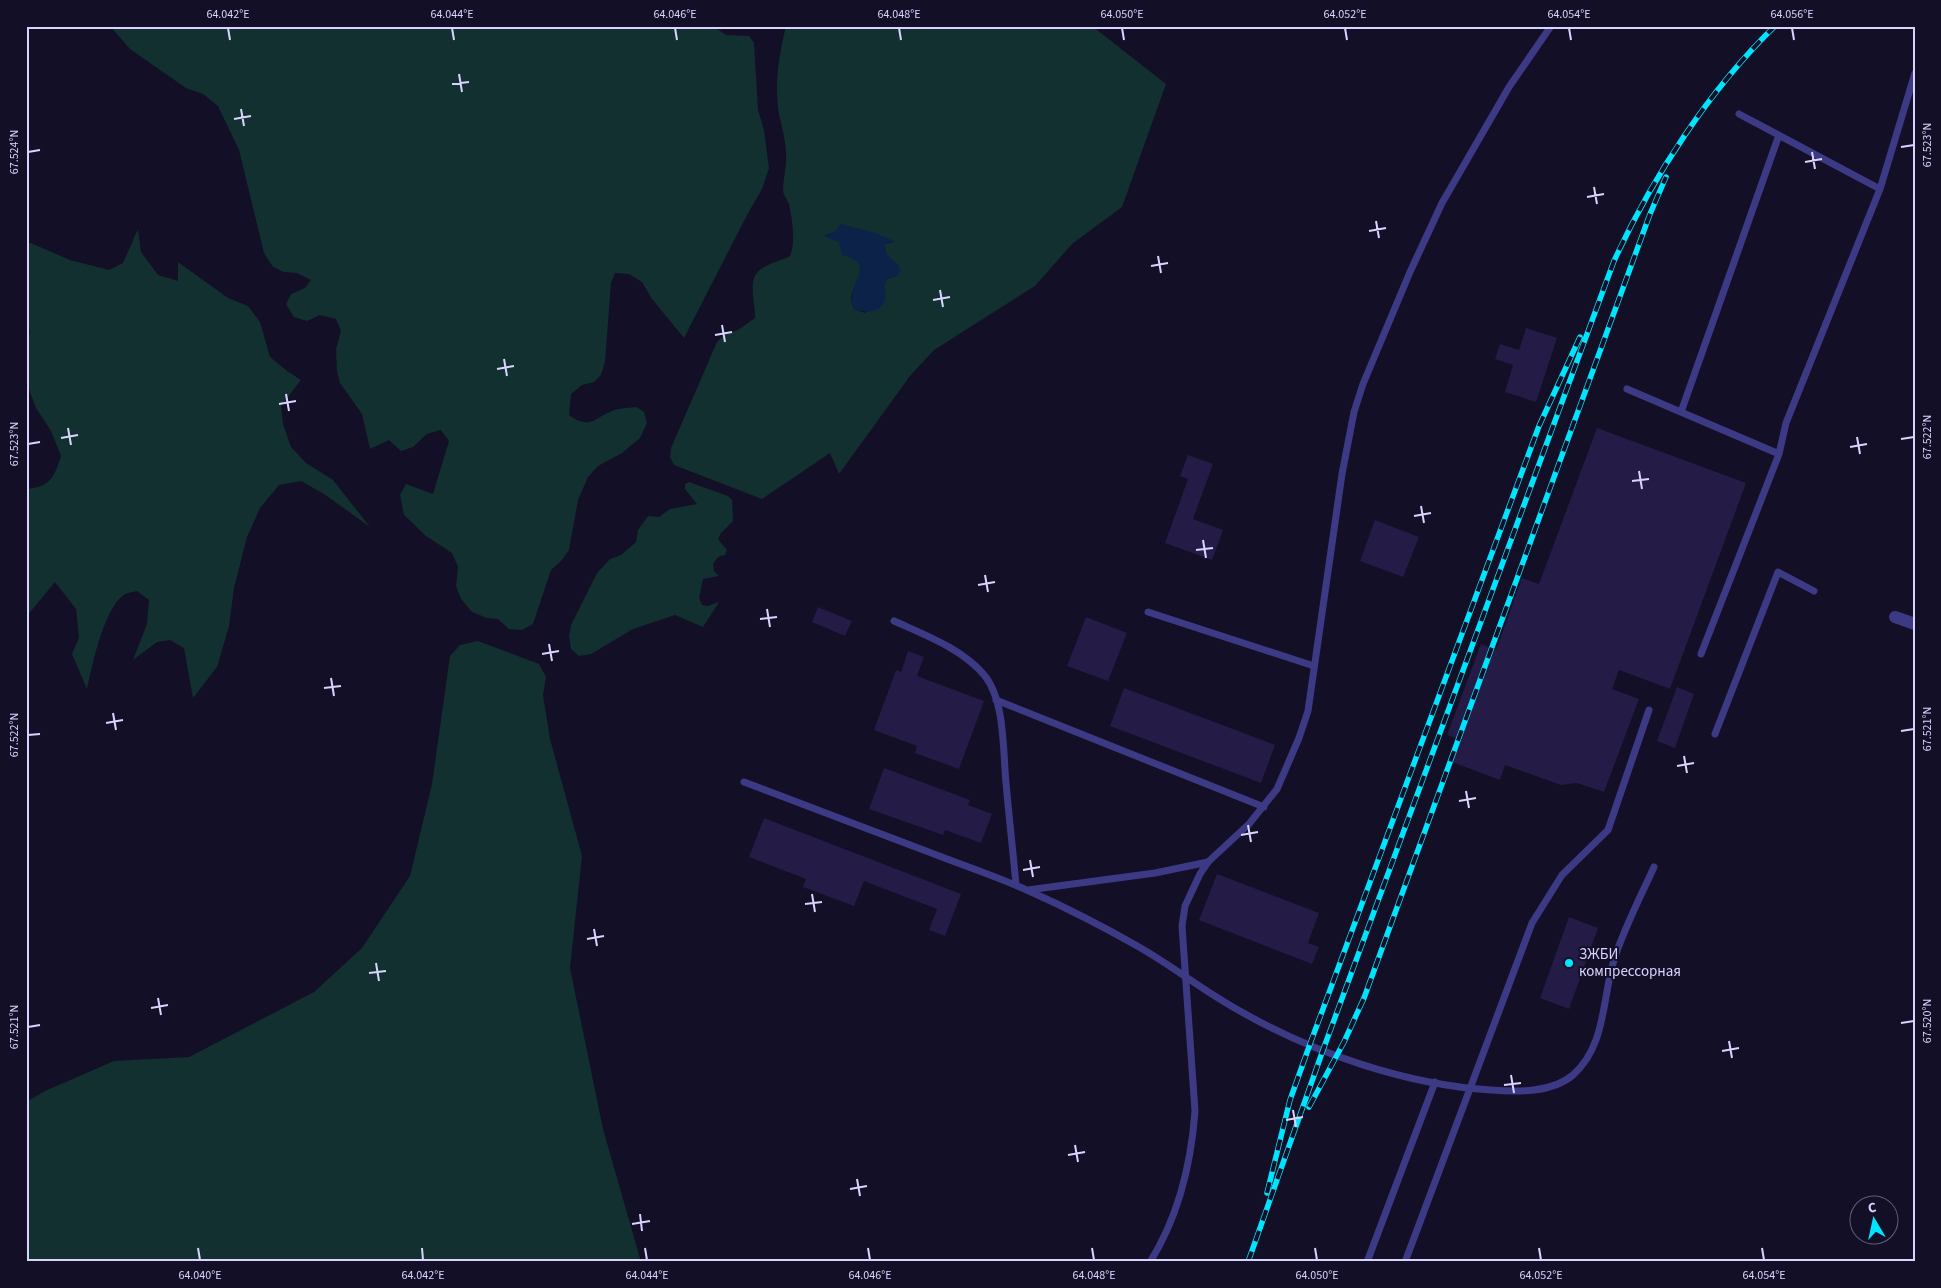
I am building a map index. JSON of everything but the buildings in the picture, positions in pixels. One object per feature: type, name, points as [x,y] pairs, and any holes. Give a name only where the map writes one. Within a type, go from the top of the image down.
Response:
[{"type":"street","points":[[1895,617],[1915,624]]},
{"type":"lane","points":[[1150,1262],[1163,1241],[1179,1203],[1193,1142],[1195,1111],[1182,926],[1184,906],[1208,862],[1230,843],[1264,807],[1277,789],[1299,738],[1308,711],[1342,474],[1354,412],[1363,384],[1410,272],[1442,203],[1509,87],[1551,26]]},
{"type":"lane","points":[[1701,654],[1779,454],[1786,423],[1880,189],[1915,73]]},
{"type":"lane","points":[[1739,114],[1880,189]]},
{"type":"lane","points":[[1682,412],[1779,135]]},
{"type":"lane","points":[[1627,389],[1779,454]]},
{"type":"lane","points":[[1715,734],[1778,572],[1814,591]]},
{"type":"lane","points":[[1148,612],[1314,666]]},
{"type":"lane","points":[[894,621],[934,639],[969,662],[985,676],[993,689],[1000,717],[1016,885]]},
{"type":"lane","points":[[996,700],[1264,807]]},
{"type":"lane","points":[[1405,1262],[1532,923],[1562,875],[1608,830],[1649,710]]},
{"type":"lane","points":[[744,782],[1028,890],[1097,924],[1140,948],[1240,1011],[1310,1044],[1382,1071],[1470,1089],[1512,1091],[1553,1086],[1571,1077],[1586,1061],[1596,1041],[1603,1017],[1614,961],[1654,867]]},
{"type":"lane","points":[[1028,890],[1155,873],[1208,862]]},
{"type":"lane","points":[[1367,1262],[1435,1082]]},
{"type":"green space","points":[[110,26],[713,26],[726,35],[749,36],[754,43],[758,110],[764,130],[769,168],[762,189],[684,338],[652,299],[642,282],[629,274],[615,273],[611,283],[605,362],[601,375],[594,382],[582,385],[571,394],[569,415],[582,422],[591,422],[615,410],[636,407],[644,412],[647,423],[640,438],[622,453],[598,466],[588,477],[578,500],[569,550],[551,570],[533,624],[522,630],[509,629],[498,619],[487,618],[472,612],[461,599],[456,586],[458,567],[452,553],[426,536],[404,515],[400,495],[406,484],[433,494],[449,441],[441,430],[427,434],[413,447],[401,451],[389,440],[370,449],[362,414],[340,383],[337,371],[336,349],[341,331],[336,319],[320,315],[307,321],[294,317],[286,304],[291,294],[305,288],[311,280],[297,273],[284,272],[273,267],[264,253],[239,150],[218,106],[203,94],[186,88],[130,49]]},
{"type":"green space","points":[[786,26],[1092,26],[1166,84],[1122,207],[1072,244],[1035,286],[934,350],[910,376],[839,474],[830,453],[762,499],[674,465],[670,457],[671,448],[717,342],[725,334],[738,330],[755,318],[753,285],[756,273],[764,267],[790,256],[792,251],[793,230],[791,216],[789,204],[783,190],[786,150],[777,92],[779,59]],"holes":[[[838,229],[893,242],[885,244],[885,251],[890,259],[898,265],[898,275],[886,280],[884,286],[885,293],[865,313],[854,309],[851,298],[859,278],[859,265],[846,248],[825,235],[834,233]]]},
{"type":"green space","points":[[138,229],[141,252],[158,275],[178,281],[178,262],[228,298],[248,306],[260,322],[270,357],[301,380],[281,406],[283,424],[291,447],[306,463],[333,480],[370,527],[324,494],[301,481],[279,485],[260,508],[247,537],[234,588],[229,626],[217,667],[193,698],[184,648],[170,640],[157,642],[133,660],[147,624],[149,600],[137,591],[125,594],[111,611],[100,638],[87,689],[72,654],[79,638],[76,609],[55,582],[26,617],[26,489],[41,486],[50,480],[61,456],[51,431],[36,408],[28,387],[26,354],[30,329],[26,331],[26,241],[70,260],[109,270],[123,263]]},
{"type":"green space","points":[[689,482],[728,496],[732,500],[733,521],[721,533],[718,539],[727,550],[725,555],[718,557],[713,564],[714,571],[719,576],[703,579],[699,598],[702,605],[708,606],[719,602],[703,627],[675,615],[633,629],[591,654],[579,656],[571,649],[569,636],[571,625],[597,573],[610,559],[621,555],[636,542],[638,530],[648,516],[659,517],[670,509],[697,504],[685,489],[685,484]]},
{"type":"green space","points":[[478,641],[539,664],[546,677],[543,695],[550,739],[582,856],[570,968],[603,1129],[641,1262],[26,1262],[26,1102],[45,1091],[114,1061],[189,1057],[314,992],[362,948],[410,876],[432,784],[450,656],[460,645]]},
{"type":"water","points":[[841,224],[875,233],[894,241],[885,244],[885,249],[901,270],[898,275],[886,280],[885,300],[883,305],[876,310],[868,312],[854,309],[852,300],[860,270],[859,264],[853,259],[842,255],[839,242],[824,236],[834,233]]},
{"type":"railway","points":[[1248,1262],[1323,1050],[1614,261],[1646,198],[1684,136],[1727,78],[1775,26]]},
{"type":"railway","points":[[1309,1107],[1344,1042],[1364,998],[1650,214],[1666,177]]},
{"type":"railway","points":[[1267,1193],[1290,1100],[1310,1044],[1539,426],[1580,337]]},
{"type":"place","name":"ЗЖБИ компрессорная","points":[[1569,963]]}]
